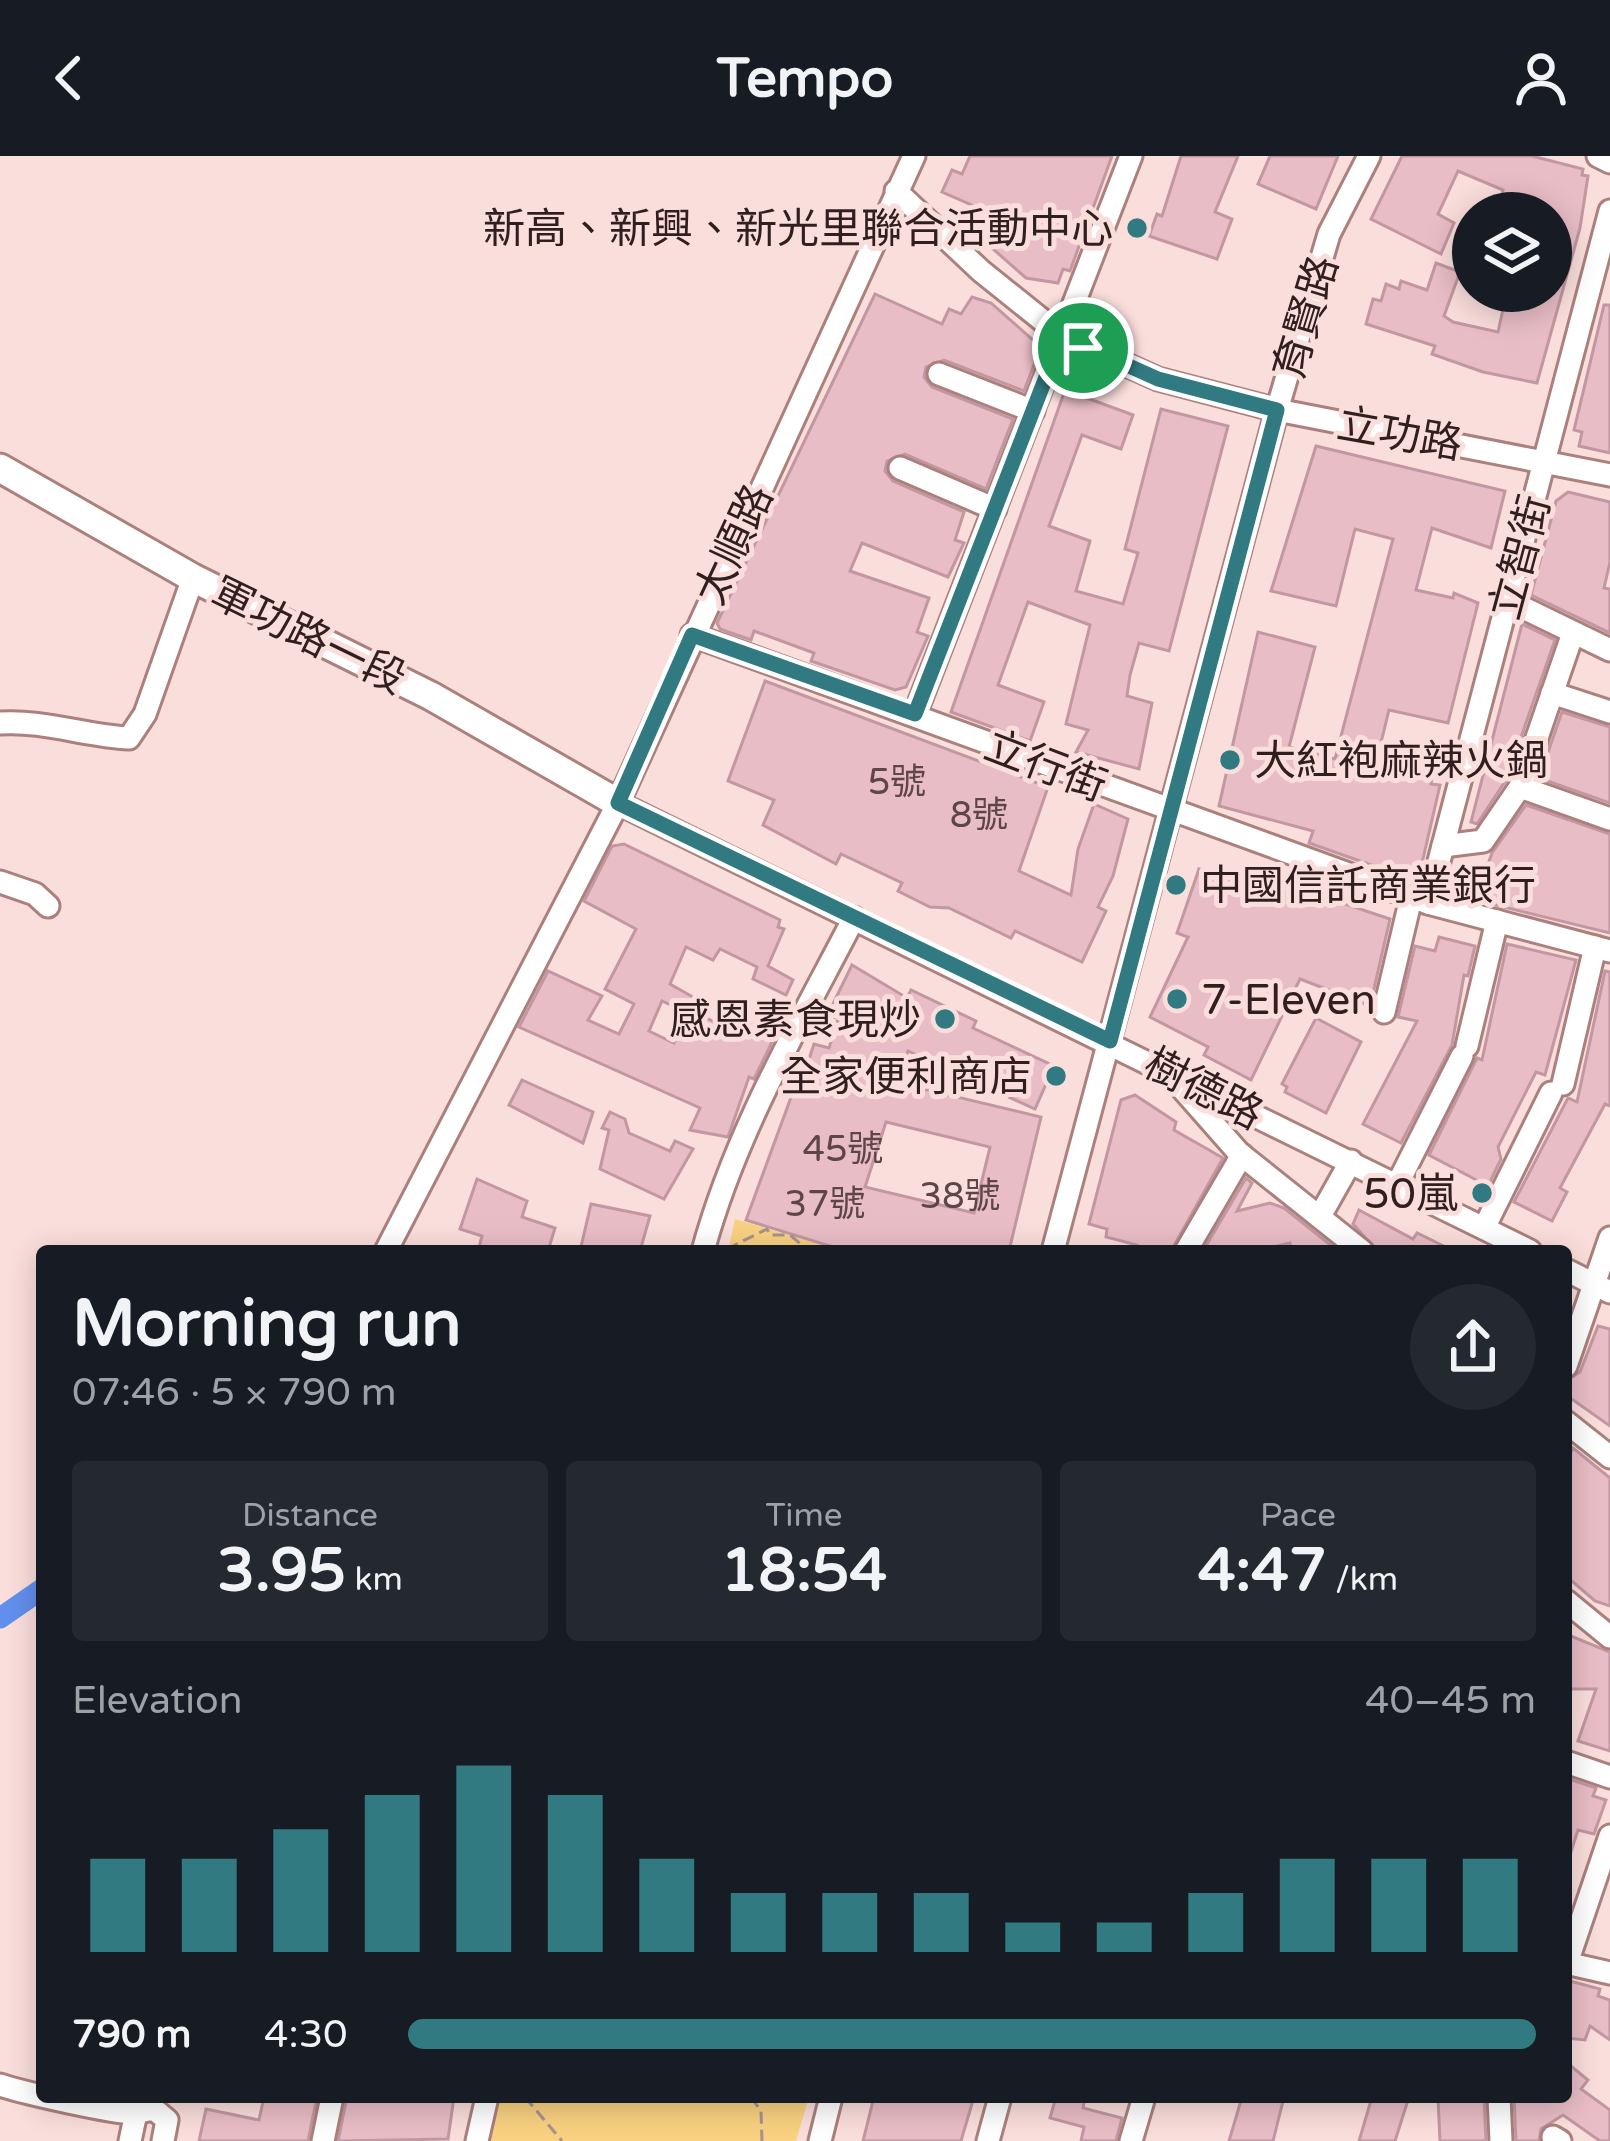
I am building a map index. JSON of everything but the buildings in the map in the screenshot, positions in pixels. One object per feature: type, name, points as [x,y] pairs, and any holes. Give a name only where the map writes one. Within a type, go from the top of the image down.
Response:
[{"type":"main road","name":"軍功路一段","points":[[0,468],[194,578],[431,696],[618,803]]},
{"type":"street","name":"太順路","points":[[389,1245],[618,803],[914,156]]},
{"type":"street","points":[[915,714],[1131,156]]},
{"type":"street","name":"育賢路","points":[[1055,1245],[1166,812],[1277,410],[1329,234],[1369,156]]},
{"type":"street","points":[[1598,156],[1610,162]]},
{"type":"street","name":"立功路","points":[[896,191],[981,272],[1062,336],[1158,379],[1277,410],[1610,475]]},
{"type":"street","name":"立智街","points":[[1384,1012],[1419,901],[1443,846],[1610,211]]},
{"type":"street","points":[[939,374],[1033,411]]},
{"type":"street","points":[[900,468],[995,509]]},
{"type":"street","points":[[0,723],[38,722],[81,735],[129,737],[145,714],[194,578]]},
{"type":"street","points":[[1507,601],[1610,650]]},
{"type":"street","points":[[1443,846],[1483,841],[1520,787],[1573,633]]},
{"type":"street","name":"立行街","points":[[692,635],[1419,901],[1603,949]]},
{"type":"street","points":[[1552,693],[1610,712]]},
{"type":"street","points":[[1520,787],[1610,819]]},
{"type":"street","name":"樹德路","points":[[618,803],[1518,1245]]},
{"type":"street","points":[[0,882],[35,894],[48,906]]},
{"type":"street","points":[[705,1245],[718,1197],[756,1109],[854,918]]},
{"type":"street","points":[[1397,1185],[1465,1051],[1497,922]]},
{"type":"street","points":[[1484,1228],[1557,1088],[1603,949]]},
{"type":"street","points":[[1162,1067],[1242,1156],[1355,1245]]},
{"type":"street","points":[[1190,1245],[1242,1156]]},
{"type":"street","points":[[1320,1216],[1351,1161]]},
{"type":"street","points":[[1572,1353],[1602,1288],[1610,1238]]},
{"type":"street","points":[[1572,1273],[1602,1288]]},
{"type":"street","points":[[1572,1427],[1610,1457]]},
{"type":"street","points":[[1572,1605],[1610,1637]]},
{"type":"street","points":[[1572,1764],[1610,1778]]},
{"type":"street","points":[[1572,1946],[1610,1836]]},
{"type":"street","points":[[1572,1964],[1610,1973]]},
{"type":"street","points":[[0,2085],[36,2097]]},
{"type":"street","points":[[90,2103],[136,2113],[154,2110],[165,2130]]},
{"type":"street","points":[[322,2141],[331,2103]]},
{"type":"street","points":[[477,2141],[486,2103]]},
{"type":"street","points":[[820,2141],[830,2103]]},
{"type":"street","points":[[988,2141],[998,2103]]},
{"type":"street","points":[[1131,2141],[1142,2103]]},
{"type":"street","points":[[1499,2103],[1501,2141]]},
{"type":"street","points":[[130,2141],[136,2113]]},
{"type":"path","points":[[736,1245],[767,1229],[770,1235],[790,1235],[802,1245]]},
{"type":"path","points":[[530,2103],[562,2141]]},
{"type":"path","points":[[755,2103],[764,2122],[762,2141]]},
{"type":"shaded area","points":[[735,1219],[822,1245],[729,1245]]},
{"type":"shaded area","points":[[499,2103],[807,2103],[796,2141],[490,2141]]},
{"type":"waterway","points":[[0,1618],[36,1593]]},
{"type":"place","name":"新高、新興、新光里聯合活動中心","points":[[1137,228]]},
{"type":"place","name":"大紅袍麻辣火鍋","points":[[1230,760]]},
{"type":"place","name":"中國信託商業銀行","points":[[1176,885]]},
{"type":"place","name":"7-Eleven","points":[[1177,999]]},
{"type":"place","name":"感恩素食現炒","points":[[945,1019]]},
{"type":"place","name":"全家便利商店","points":[[1056,1076]]},
{"type":"place","name":"50嵐","points":[[1482,1193]]},
{"type":"route","points":[[1062,336],[1083,348],[1158,379],[1277,410],[1166,812],[1110,1041],[618,803],[692,635],[915,714],[1062,336]]}]
